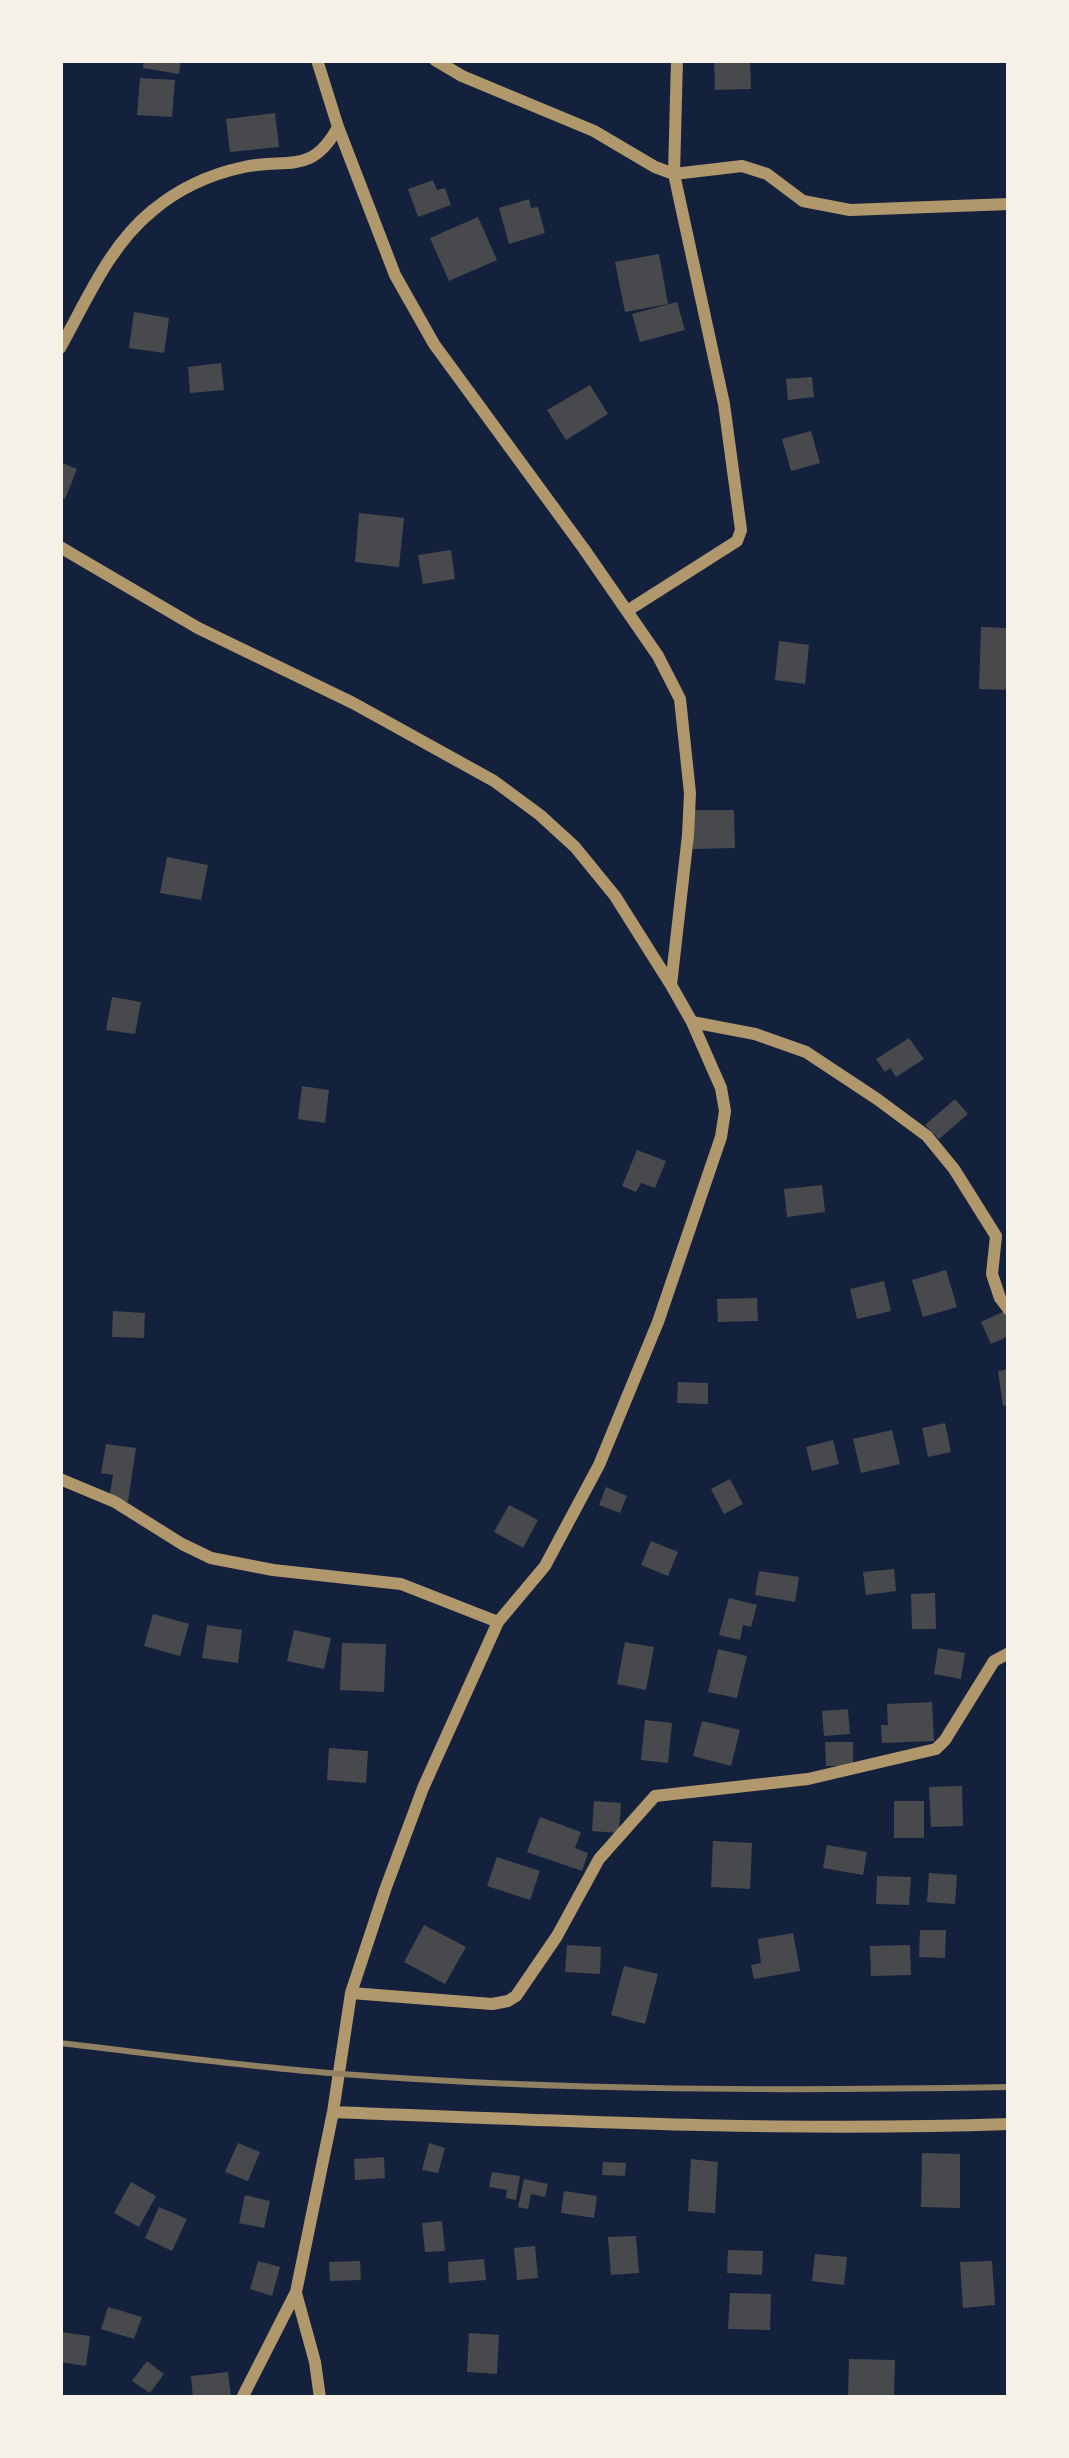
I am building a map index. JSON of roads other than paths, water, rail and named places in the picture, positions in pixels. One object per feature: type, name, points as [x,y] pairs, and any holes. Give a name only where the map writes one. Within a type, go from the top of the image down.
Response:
[{"type":"street","points":[[317,60],[395,275],[434,344],[627,611],[670,674],[680,699],[690,793],[671,985]]},
{"type":"street","points":[[435,60],[462,76],[594,131],[674,174],[742,166],[767,174],[802,202],[850,210],[1009,204]]},
{"type":"street","points":[[627,611],[736,541],[741,530],[724,404],[674,174],[677,60]]},
{"type":"street","points":[[60,348],[114,251],[155,208],[200,181],[244,167],[316,156],[338,127]]},
{"type":"street","points":[[60,547],[198,628],[352,703],[494,781],[540,814],[615,896],[671,985],[722,1088],[725,1111],[722,1137],[658,1322],[599,1466],[545,1565],[498,1622],[423,1788],[351,1993],[333,2111],[296,2292],[242,2398]]},
{"type":"street","points":[[692,1022],[754,1034],[806,1052],[927,1136],[1003,1238],[992,1274],[1009,1310]]},
{"type":"street","points":[[60,1479],[115,1502],[211,1558],[401,1584],[498,1622]]},
{"type":"street","points":[[351,1993],[492,2005],[508,2001],[557,1936],[599,1858],[655,1796],[808,1779],[936,1749],[994,1661],[1009,1653]]},
{"type":"street","points":[[333,2111],[618,2123],[913,2128],[1009,2124]]},
{"type":"street","points":[[296,2292],[320,2398]]},
{"type":"railway","points":[[60,2043],[307,2071],[508,2084],[1009,2087]]}]
